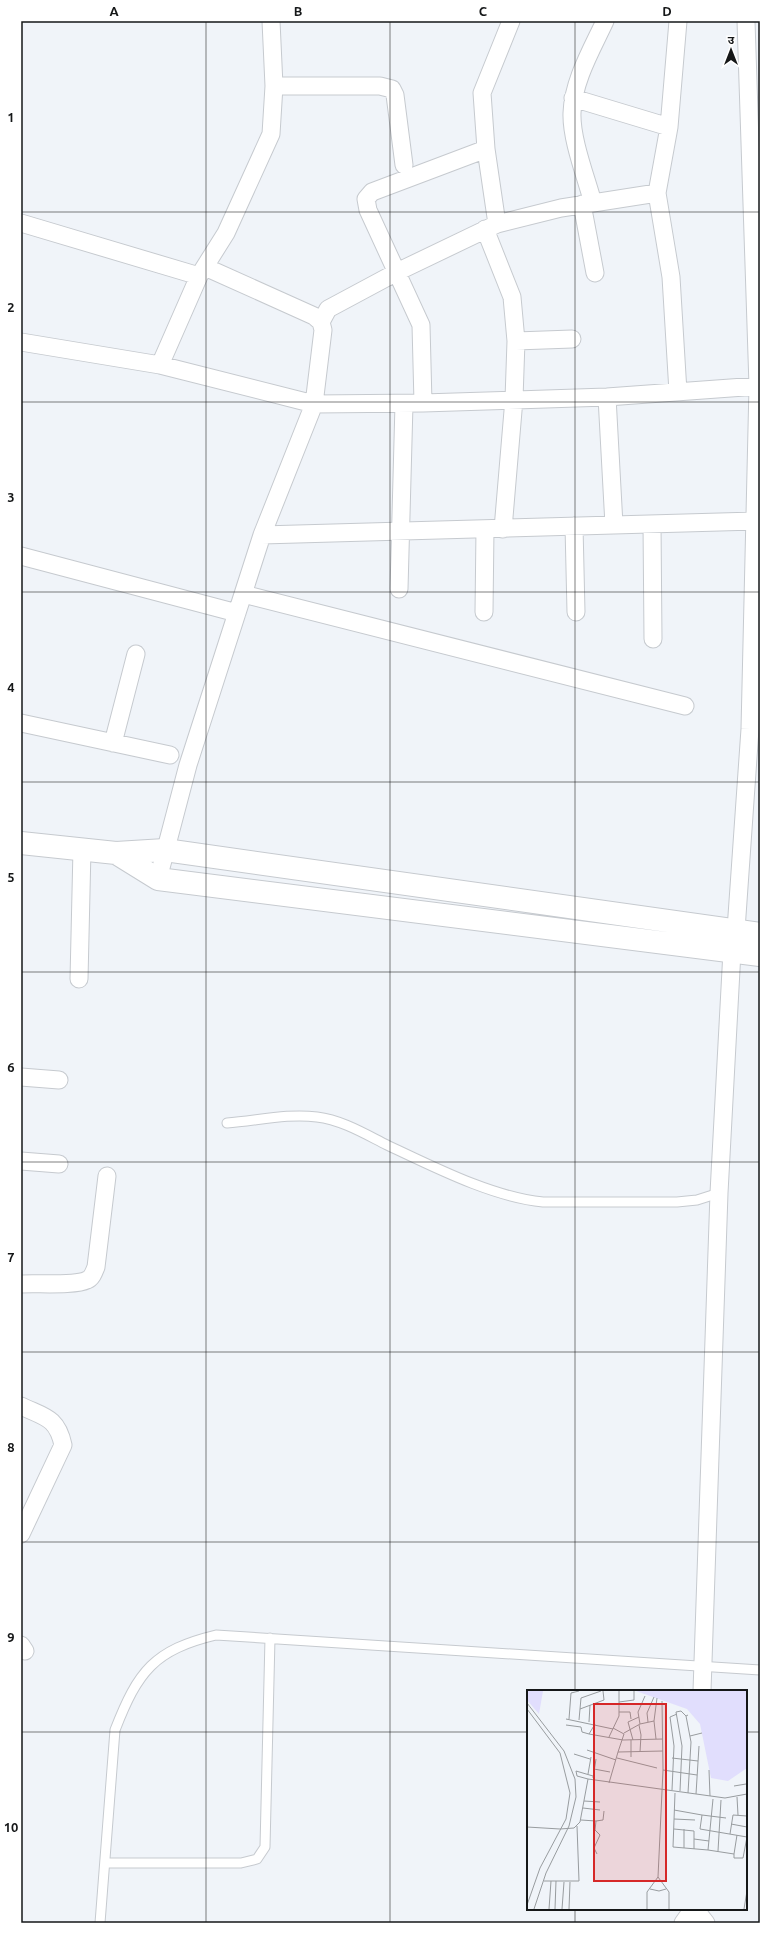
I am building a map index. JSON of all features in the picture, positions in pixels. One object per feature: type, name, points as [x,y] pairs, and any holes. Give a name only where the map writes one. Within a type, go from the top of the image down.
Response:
[{"type":"main road","points":[[21,843],[116,853],[165,850],[734,940],[760,955]]},
{"type":"main road","points":[[116,853],[158,879],[734,940],[760,934]]},
{"type":"street","points":[[160,365],[202,272],[226,233],[271,134],[274,86],[271,21]]},
{"type":"street","points":[[503,529],[514,399],[516,341],[512,297],[491,226],[482,93],[511,21]]},
{"type":"street","points":[[595,273],[588,204],[573,132],[572,115],[573,98],[605,21]]},
{"type":"street","points":[[678,21],[669,127],[657,193],[671,277],[678,392]]},
{"type":"street","points":[[702,1690],[719,1193],[734,940],[755,730],[755,521],[758,386],[746,21]]},
{"type":"street","points":[[274,86],[380,86],[392,89],[395,95],[404,166]]},
{"type":"street","points":[[573,98],[669,127]]},
{"type":"street","points":[[423,403],[422,325],[368,210],[366,199],[372,192],[486,149]]},
{"type":"street","points":[[321,322],[328,309],[397,272],[491,226],[561,208],[657,193]]},
{"type":"street","points":[[21,222],[202,272],[314,316],[321,322],[323,330],[314,404],[262,535],[188,765],[158,879]]},
{"type":"street","points":[[516,341],[572,339]]},
{"type":"street","points":[[21,342],[160,365],[314,404],[404,404],[514,399],[607,397],[758,386]]},
{"type":"street","points":[[607,397],[614,525]]},
{"type":"street","points":[[399,589],[399,532],[404,404]]},
{"type":"street","points":[[262,535],[755,521]]},
{"type":"street","points":[[652,524],[653,640]]},
{"type":"street","points":[[574,526],[576,612]]},
{"type":"street","points":[[484,612],[485,529]]},
{"type":"street","points":[[21,556],[237,614]]},
{"type":"street","points":[[243,594],[685,706]]},
{"type":"street","points":[[113,743],[136,654]]},
{"type":"street","points":[[21,723],[170,755]]},
{"type":"street","points":[[79,979],[82,849]]},
{"type":"street","points":[[21,1077],[59,1080]]},
{"type":"street","points":[[21,1161],[59,1164]]},
{"type":"street","points":[[21,1284],[78,1282],[88,1280],[94,1274],[107,1176]]},
{"type":"street","points":[[21,1406],[52,1421],[60,1431],[63,1445],[21,1534]]},
{"type":"street","points":[[683,1923],[693,1910]]},
{"type":"street","points":[[695,1910],[706,1923]]},
{"type":"lane","points":[[227,1123],[295,1116],[318,1117],[339,1122],[455,1175],[498,1193],[521,1200],[543,1202],[677,1202],[696,1200],[719,1193]]},
{"type":"lane","points":[[100,1923],[115,1730],[125,1704],[143,1673],[164,1654],[190,1641],[216,1635],[760,1670]]},
{"type":"lane","points":[[105,1863],[241,1862],[257,1858],[266,1847],[270,1638]]}]
